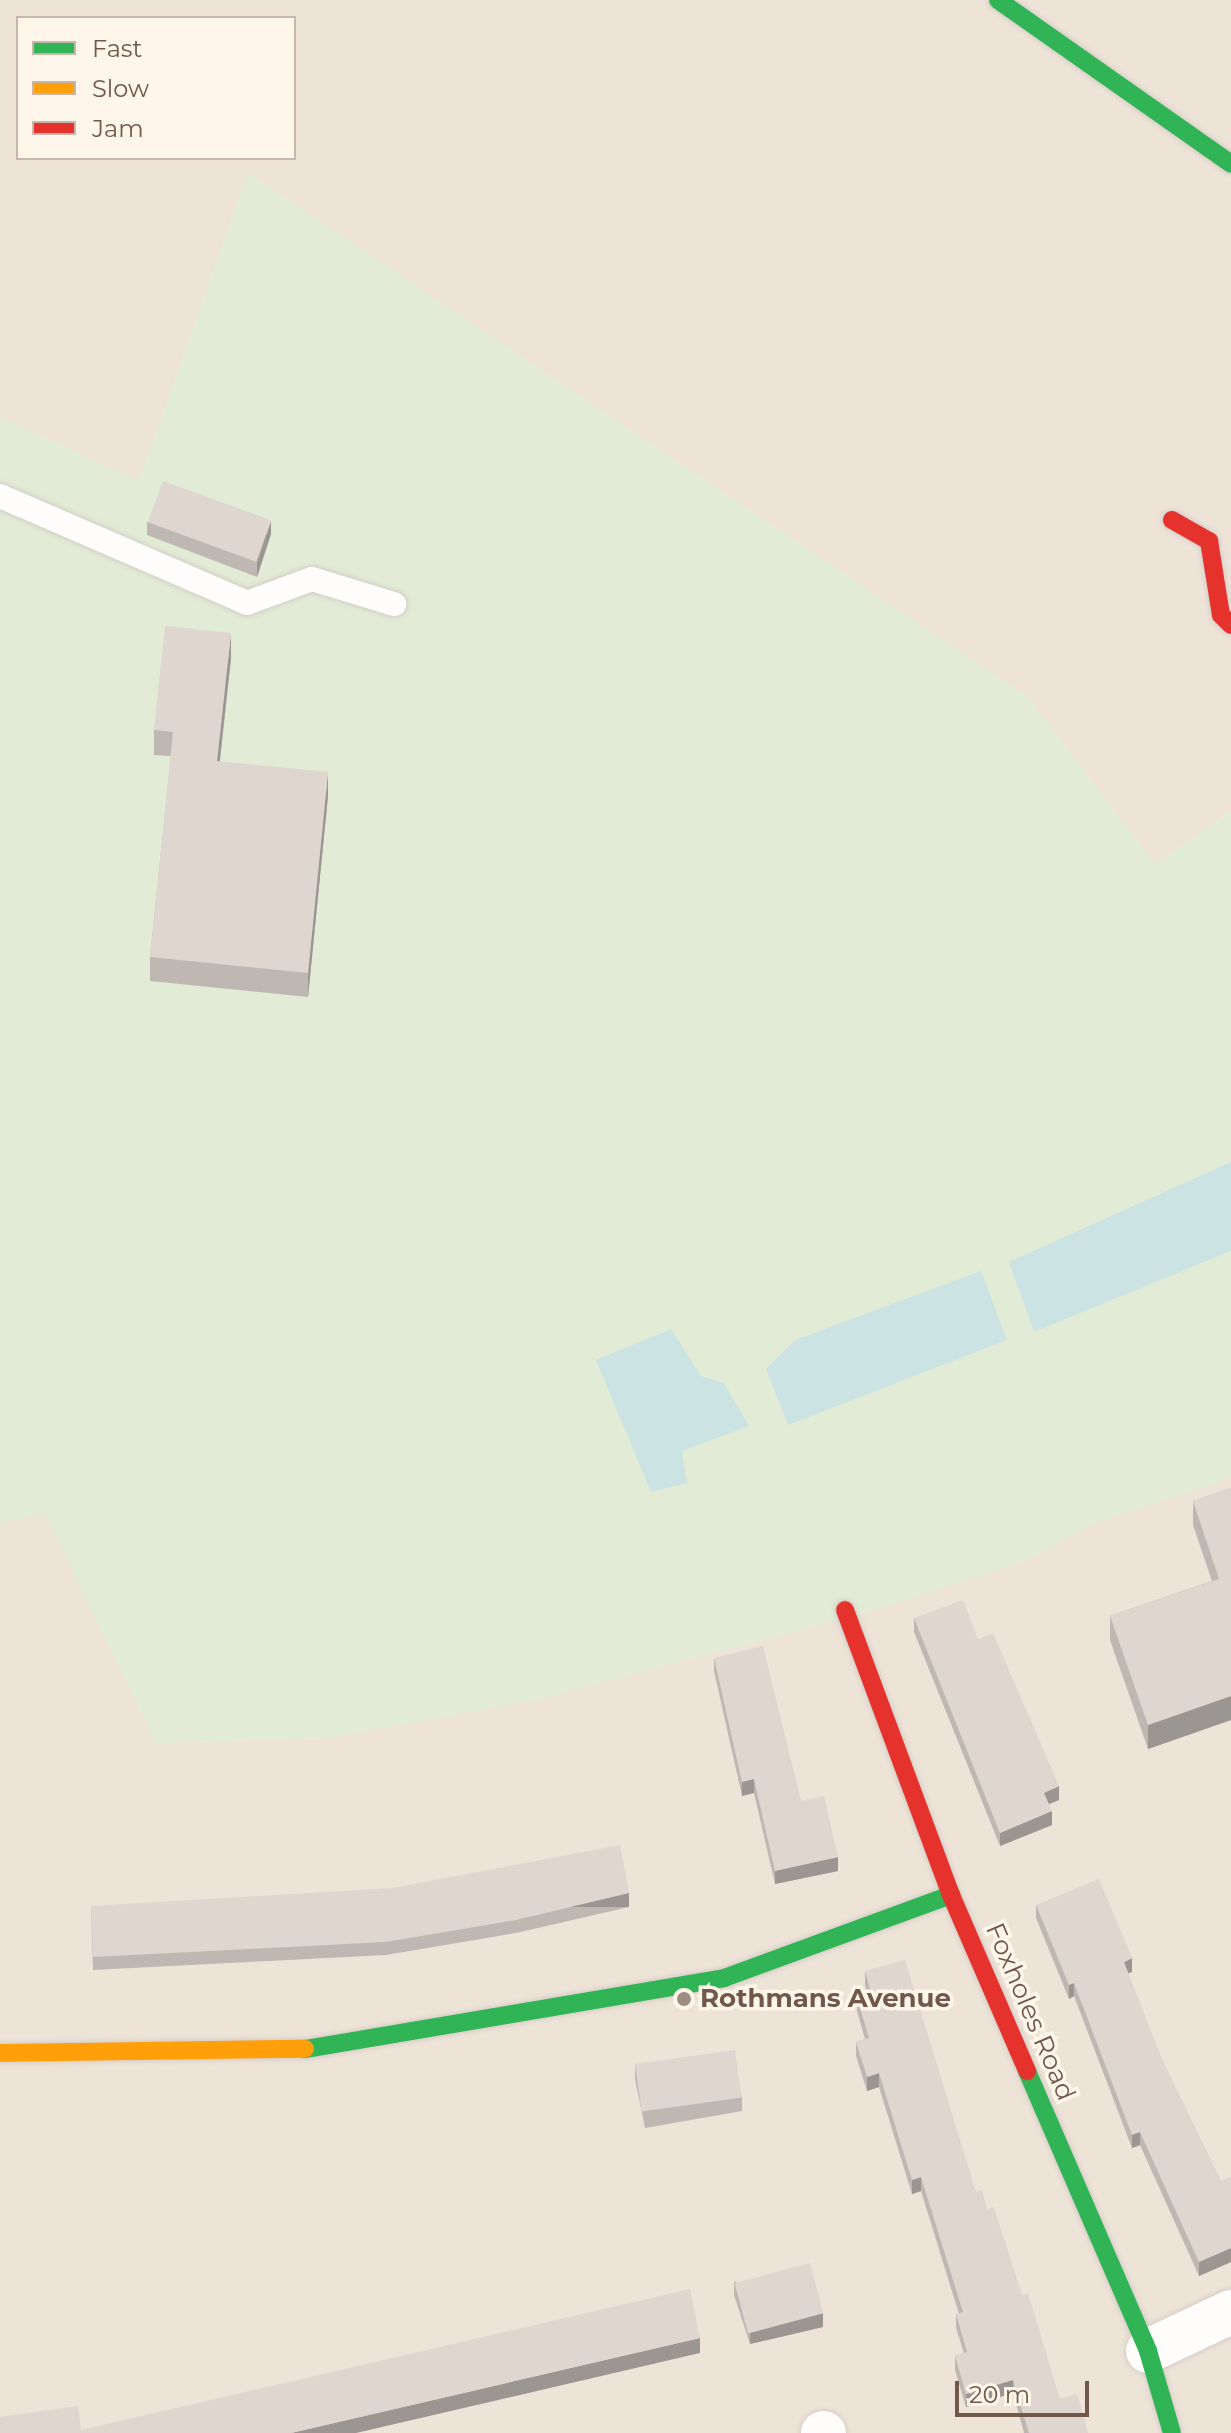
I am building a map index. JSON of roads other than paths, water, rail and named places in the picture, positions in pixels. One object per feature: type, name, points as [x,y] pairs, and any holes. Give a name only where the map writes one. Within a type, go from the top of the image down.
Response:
[{"type":"street","points":[[998,0],[1231,164]]},
{"type":"street","points":[[1172,520],[1209,541],[1221,615],[1231,625]]},
{"type":"street","name":"Foxholes Road","points":[[845,1610],[951,1895],[1148,2351],[1172,2433]]},
{"type":"street","points":[[0,2053],[287,2052],[724,1978],[951,1895]]},
{"type":"street","points":[[1148,2351],[1231,2312]]},
{"type":"lane","points":[[0,496],[247,603],[312,579],[394,604]]},
{"type":"place","name":"Rothmans Avenue","points":[[684,1999]]}]
